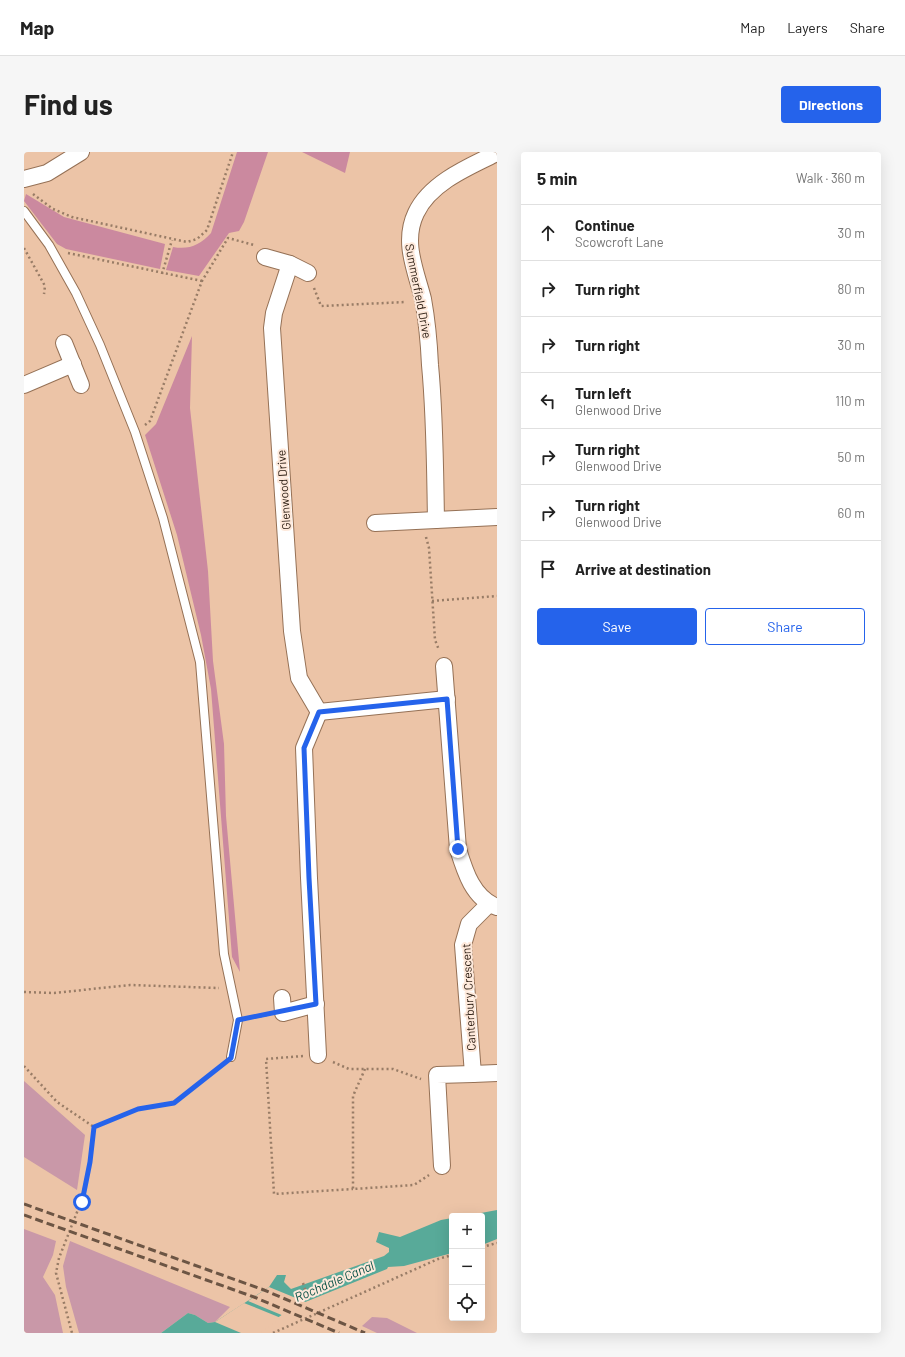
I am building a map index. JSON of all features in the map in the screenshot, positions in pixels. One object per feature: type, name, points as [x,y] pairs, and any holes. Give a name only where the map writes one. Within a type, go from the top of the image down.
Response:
[{"type":"street","points":[[25,179],[47,173],[81,152]]},
{"type":"street","name":"Summerfield Drive","points":[[429,521],[434,412],[427,323],[408,238],[416,214],[431,191],[473,165],[497,153]]},
{"type":"street","points":[[265,256],[290,264],[308,273]]},
{"type":"street","name":"Glenwood Drive","points":[[290,264],[274,313],[272,328],[292,630],[299,678],[319,712]]},
{"type":"street","points":[[64,343],[81,385]]},
{"type":"street","points":[[24,384],[72,364]]},
{"type":"street","points":[[375,523],[497,517]]},
{"type":"street","points":[[444,666],[458,849],[466,876],[481,896],[493,906]]},
{"type":"street","points":[[318,1055],[304,748],[319,712],[447,699]]},
{"type":"street","name":"Canterbury Crescent","points":[[473,1074],[463,945],[469,924],[493,906]]},
{"type":"street","points":[[283,1011],[316,1004]]},
{"type":"street","points":[[442,1166],[437,1075],[497,1073]]},
{"type":"lane","points":[[24,211],[56,257],[76,293],[100,346],[135,432],[163,518],[200,662],[224,954],[238,1020],[231,1058]]},
{"type":"path","points":[[25,179],[31,192],[35,196],[52,208],[72,217],[152,233],[172,240],[187,242],[197,239],[207,230],[233,152]]},
{"type":"path","points":[[135,432],[150,421],[202,281],[228,238],[245,241],[260,248],[265,256]]},
{"type":"path","points":[[162,274],[172,240]]},
{"type":"path","points":[[24,248],[45,286],[44,294]]},
{"type":"path","points":[[56,257],[64,252],[162,274],[202,281]]},
{"type":"path","points":[[321,306],[423,301]]},
{"type":"path","points":[[429,521],[429,548],[435,640],[444,666]]},
{"type":"path","points":[[432,602],[497,596]]},
{"type":"path","points":[[24,992],[54,993],[130,985],[232,988]]},
{"type":"path","points":[[238,1020],[283,1011]]},
{"type":"path","points":[[438,1085],[394,1069],[349,1069],[318,1055],[266,1058],[274,1194],[414,1185],[442,1166]]},
{"type":"path","points":[[94,1127],[138,1109],[174,1103],[231,1058]]},
{"type":"path","points":[[24,1066],[57,1102],[94,1127]]},
{"type":"path","points":[[353,1189],[353,1096],[365,1069]]},
{"type":"path","points":[[72,1333],[56,1273],[59,1258],[82,1202],[90,1162],[94,1127]]},
{"type":"path","points":[[485,1246],[497,1243]]},
{"type":"path","points":[[272,1333],[424,1265],[449,1257]]},
{"type":"path","points":[[302,1283],[309,1302]]},
{"type":"shaded area","points":[[237,152],[268,152],[244,222],[239,231],[229,233],[199,276],[166,270],[173,247],[184,248],[194,246],[203,241],[211,233]]},
{"type":"shaded area","points":[[302,152],[350,152],[345,173]]},
{"type":"shaded area","points":[[26,194],[64,217],[165,244],[160,269],[66,249],[57,244],[24,201]]},
{"type":"shaded area","points":[[192,336],[190,408],[208,571],[213,661],[224,744],[226,816],[240,972],[232,957],[211,689],[201,635],[177,535],[145,435],[156,424]]},
{"type":"shaded area","points":[[24,1081],[85,1135],[77,1190],[24,1157]]},
{"type":"shaded area","points":[[24,1229],[56,1241],[53,1255],[43,1277],[55,1295],[63,1333],[24,1333]]},
{"type":"shaded area","points":[[70,1241],[230,1307],[215,1322],[208,1323],[195,1315],[188,1313],[161,1333],[79,1333],[66,1287],[63,1266]]},
{"type":"shaded area","points":[[372,1317],[387,1318],[417,1333],[377,1333],[362,1326]]},
{"type":"water","points":[[497,1210],[497,1239],[485,1244],[485,1213],[481,1213]]},
{"type":"water","name":"Rochdale Canal","points":[[449,1219],[449,1254],[404,1266],[388,1267],[387,1269],[293,1307],[256,1333],[161,1333],[188,1313],[195,1315],[208,1323],[215,1322],[269,1287],[277,1275],[286,1275],[284,1282],[291,1289],[384,1256],[389,1252],[389,1248],[376,1242],[379,1232],[400,1237],[441,1220]]},
{"type":"pier","points":[[269,1287],[308,1303],[294,1309],[284,1316],[248,1301]]},
{"type":"pier","points":[[244,1303],[281,1318],[260,1333],[241,1333],[215,1322]]},
{"type":"railway","points":[[24,1204],[264,1290],[365,1333]]},
{"type":"railway","points":[[24,1215],[254,1297],[339,1333]]},
{"type":"route","points":[[82,1202],[90,1162],[94,1127],[138,1109],[174,1103],[231,1058],[238,1020],[283,1012],[316,1004],[304,748],[319,712],[447,699],[458,849]]}]
